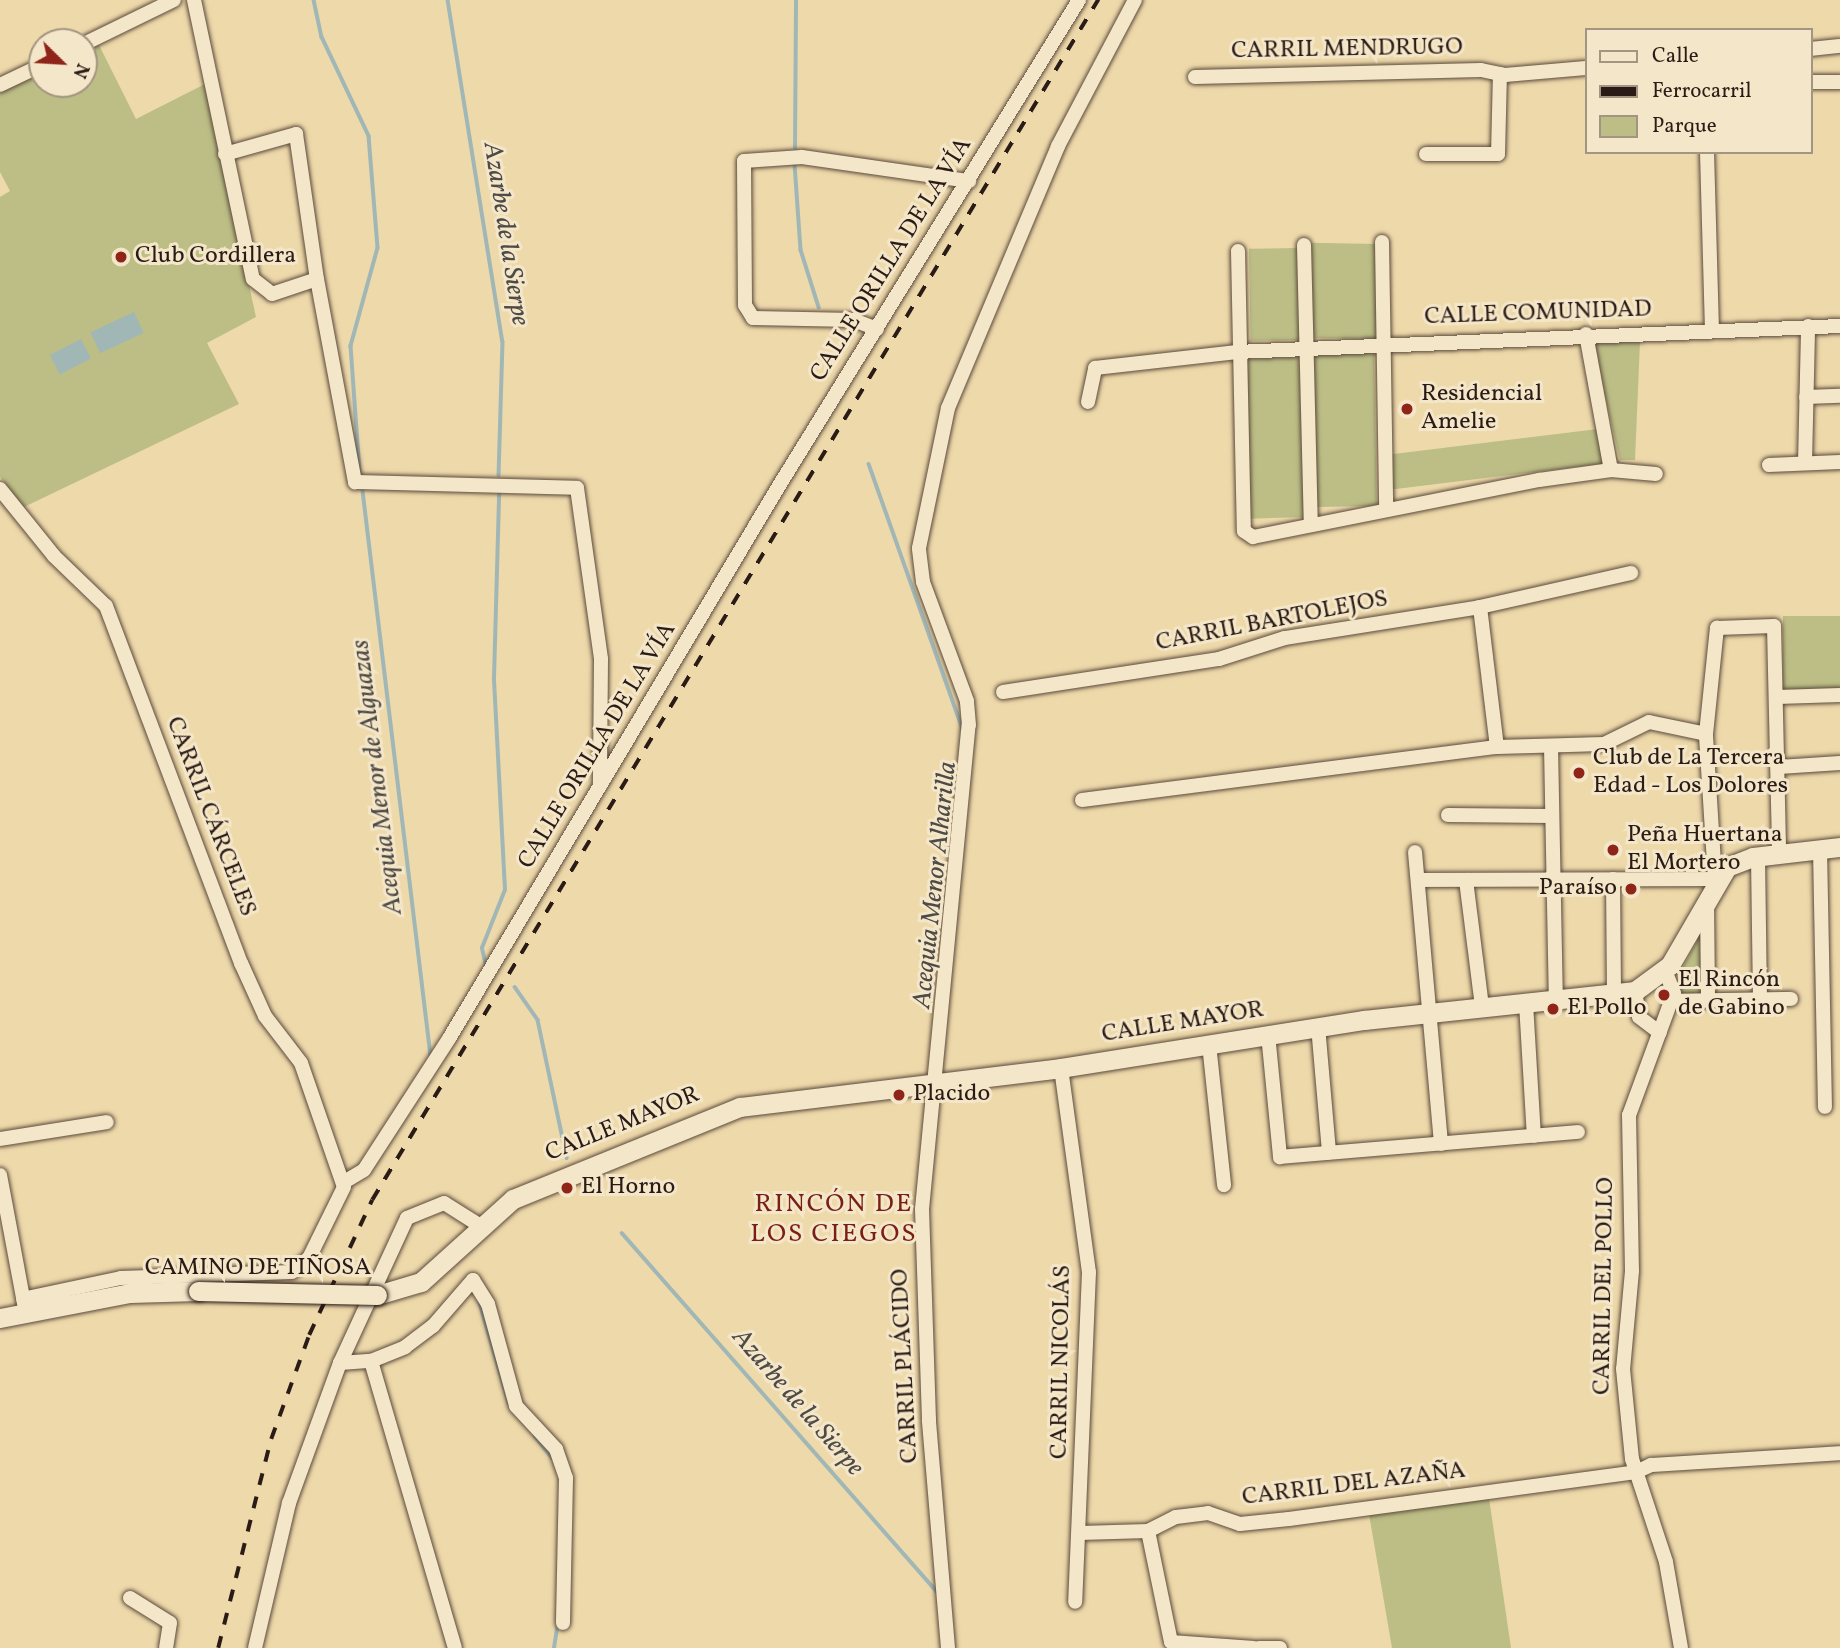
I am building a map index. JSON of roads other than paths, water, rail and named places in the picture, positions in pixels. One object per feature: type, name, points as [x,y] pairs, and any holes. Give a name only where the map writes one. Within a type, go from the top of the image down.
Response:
[{"type":"main road","name":"CALLE MAYOR","points":[[484,1220],[548,1181],[725,1111],[787,1098],[1061,1068],[1318,1026],[1636,991],[1665,970],[1711,887],[1732,863],[1830,848]]},
{"type":"main road","name":"CAMINO DE TIÑOSA","points":[[0,1318],[24,1306],[130,1293],[198,1290],[377,1295],[421,1282],[484,1220]]},
{"type":"street","points":[[98,37],[174,0]]},
{"type":"street","points":[[194,0],[225,154],[258,288],[272,294],[317,279]]},
{"type":"street","name":"CALLE ORILLA DE LA VÍA","points":[[24,1306],[121,1278],[292,1272],[309,1258],[344,1182],[360,1175],[411,1099],[1079,0]]},
{"type":"street","name":"CARRIL PLÁCIDO","points":[[948,1648],[929,1420],[922,1209],[969,725],[967,701],[923,582],[921,532],[948,408],[1058,146],[1135,0]]},
{"type":"street","points":[[1812,49],[1840,46]]},
{"type":"street","name":"CARRIL MENDRUGO","points":[[1195,77],[1500,74],[1584,68]]},
{"type":"street","points":[[0,85],[28,72]]},
{"type":"street","points":[[1426,154],[1497,154],[1500,74]]},
{"type":"street","points":[[1812,82],[1840,82]]},
{"type":"street","points":[[225,154],[296,134],[317,279],[355,482],[577,488],[601,659],[600,786]]},
{"type":"street","points":[[1707,154],[1712,330]]},
{"type":"street","points":[[877,329],[843,318],[753,318],[745,305],[744,161],[802,157],[969,181]]},
{"type":"street","points":[[1382,242],[1381,344],[1386,510]]},
{"type":"street","points":[[1304,245],[1311,525]]},
{"type":"street","points":[[1238,251],[1237,352],[1244,531],[1253,537],[1611,470],[1656,474]]},
{"type":"street","name":"CALLE COMUNIDAD","points":[[1088,402],[1095,368],[1237,352],[1586,334],[1840,326]]},
{"type":"street","points":[[1805,463],[1808,327]]},
{"type":"street","points":[[1586,334],[1611,470]]},
{"type":"street","points":[[1806,397],[1840,397]]},
{"type":"street","points":[[1769,466],[1840,462]]},
{"type":"street","name":"CARRIL CÁRCELES","points":[[0,489],[54,556],[106,606],[241,962],[265,1016],[301,1063],[344,1182]]},
{"type":"street","name":"CARRIL BARTOLEJOS","points":[[1003,692],[1219,659],[1285,638],[1480,607],[1631,573]]},
{"type":"street","points":[[1480,607],[1497,747]]},
{"type":"street","points":[[1708,1001],[1711,887],[1706,734],[1717,628],[1774,626],[1779,854]]},
{"type":"street","points":[[1777,697],[1840,695]]},
{"type":"street","points":[[1082,800],[1497,747],[1604,744],[1649,722],[1669,721],[1706,734]]},
{"type":"street","points":[[1551,746],[1551,879],[1556,1001]]},
{"type":"street","points":[[1779,767],[1840,764]]},
{"type":"street","points":[[1448,816],[1551,816]]},
{"type":"street","points":[[1825,1107],[1830,848]]},
{"type":"street","points":[[1415,852],[1432,1012],[1441,1144]]},
{"type":"street","points":[[1758,857],[1759,1000]]},
{"type":"street","points":[[1418,880],[1613,879],[1711,887]]},
{"type":"street","points":[[1613,879],[1614,995]]},
{"type":"street","points":[[1466,880],[1482,1007]]},
{"type":"street","points":[[1665,970],[1674,983],[1672,1001],[1791,999]]},
{"type":"street","points":[[1636,991],[1639,1017],[1660,1032]]},
{"type":"street","name":"CARRIL DEL POLLO","points":[[1672,1001],[1632,1097],[1627,1138],[1632,1271],[1623,1369],[1636,1472],[1666,1562],[1681,1648]]},
{"type":"street","points":[[1526,1003],[1534,1136]]},
{"type":"street","points":[[1318,1026],[1329,1153]]},
{"type":"street","points":[[1268,1034],[1280,1157],[1578,1132]]},
{"type":"street","points":[[1209,1044],[1224,1185]]},
{"type":"street","name":"CARRIL NICOLÁS","points":[[1061,1068],[1089,1272],[1075,1602]]},
{"type":"street","points":[[0,1139],[107,1122]]},
{"type":"street","points":[[0,1175],[24,1306]]},
{"type":"street","points":[[255,1648],[289,1503],[340,1363],[407,1218],[443,1203],[484,1220]]},
{"type":"street","points":[[340,1363],[371,1361],[421,1336],[473,1280],[488,1304],[516,1406],[556,1449],[566,1478],[563,1623]]},
{"type":"street","points":[[371,1361],[455,1648]]},
{"type":"street","name":"CARRIL DEL AZAÑA","points":[[1080,1533],[1148,1531],[1176,1517],[1208,1513],[1240,1524],[1277,1521],[1636,1472],[1651,1465],[1840,1453]]},
{"type":"street","points":[[1148,1531],[1171,1642],[1280,1648]]},
{"type":"street","points":[[130,1598],[170,1623],[166,1648]]},
{"type":"waterway","name":"Acequia Menor de Alguazas","points":[[314,0],[322,37],[369,136],[378,248],[351,346],[360,472]]},
{"type":"waterway","name":"Azarbe de la Sierpe","points":[[448,0],[503,342],[499,475]]},
{"type":"waterway","name":"Acequia Menor Alharilla","points":[[795,148],[796,0]]},
{"type":"waterway","name":"Acequia Menor Alharilla","points":[[795,164],[801,250],[819,307]]},
{"type":"waterway","name":"Acequia Menor Alharilla","points":[[869,464],[963,729]]},
{"type":"waterway","name":"Acequia Menor de Alguazas","points":[[363,491],[431,1056]]},
{"type":"waterway","name":"Azarbe de la Sierpe","points":[[486,966],[482,948],[505,890],[494,678],[499,495]]},
{"type":"waterway","name":"Azarbe de la Sierpe","points":[[515,987],[538,1020],[567,1158]]},
{"type":"waterway","name":"Azarbe de la Sierpe","points":[[622,1233],[937,1591]]},
{"type":"waterway","name":"Acequia Menor de Alguazas","points":[[480,1303],[509,1403]]},
{"type":"waterway","name":"Acequia Menor de Alguazas","points":[[535,1436],[552,1458]]},
{"type":"waterway","name":"Acequia Menor de Alguazas","points":[[554,1648],[558,1623]]},
{"type":"railway","points":[[218,1648],[271,1439],[309,1335],[372,1200],[1098,0]]},
{"type":"place","name":"Club Cordillera","points":[[121,257]]},
{"type":"place","name":"Residencial Amelie","points":[[1407,409]]},
{"type":"place","name":"Club de La Tercera Edad - Los Dolores","points":[[1579,773]]},
{"type":"place","name":"Peña Huertana El Mortero","points":[[1613,850]]},
{"type":"place","name":"Paraíso","points":[[1631,889]]},
{"type":"place","name":"El Rincón de Gabino","points":[[1664,995]]},
{"type":"place","name":"El Pollo","points":[[1553,1009]]},
{"type":"place","name":"Placido","points":[[899,1095]]},
{"type":"place","name":"El Horno","points":[[567,1188]]},
{"type":"district","name":"RINCÓN DE LOS CIEGOS","points":[[834,1220]]}]
